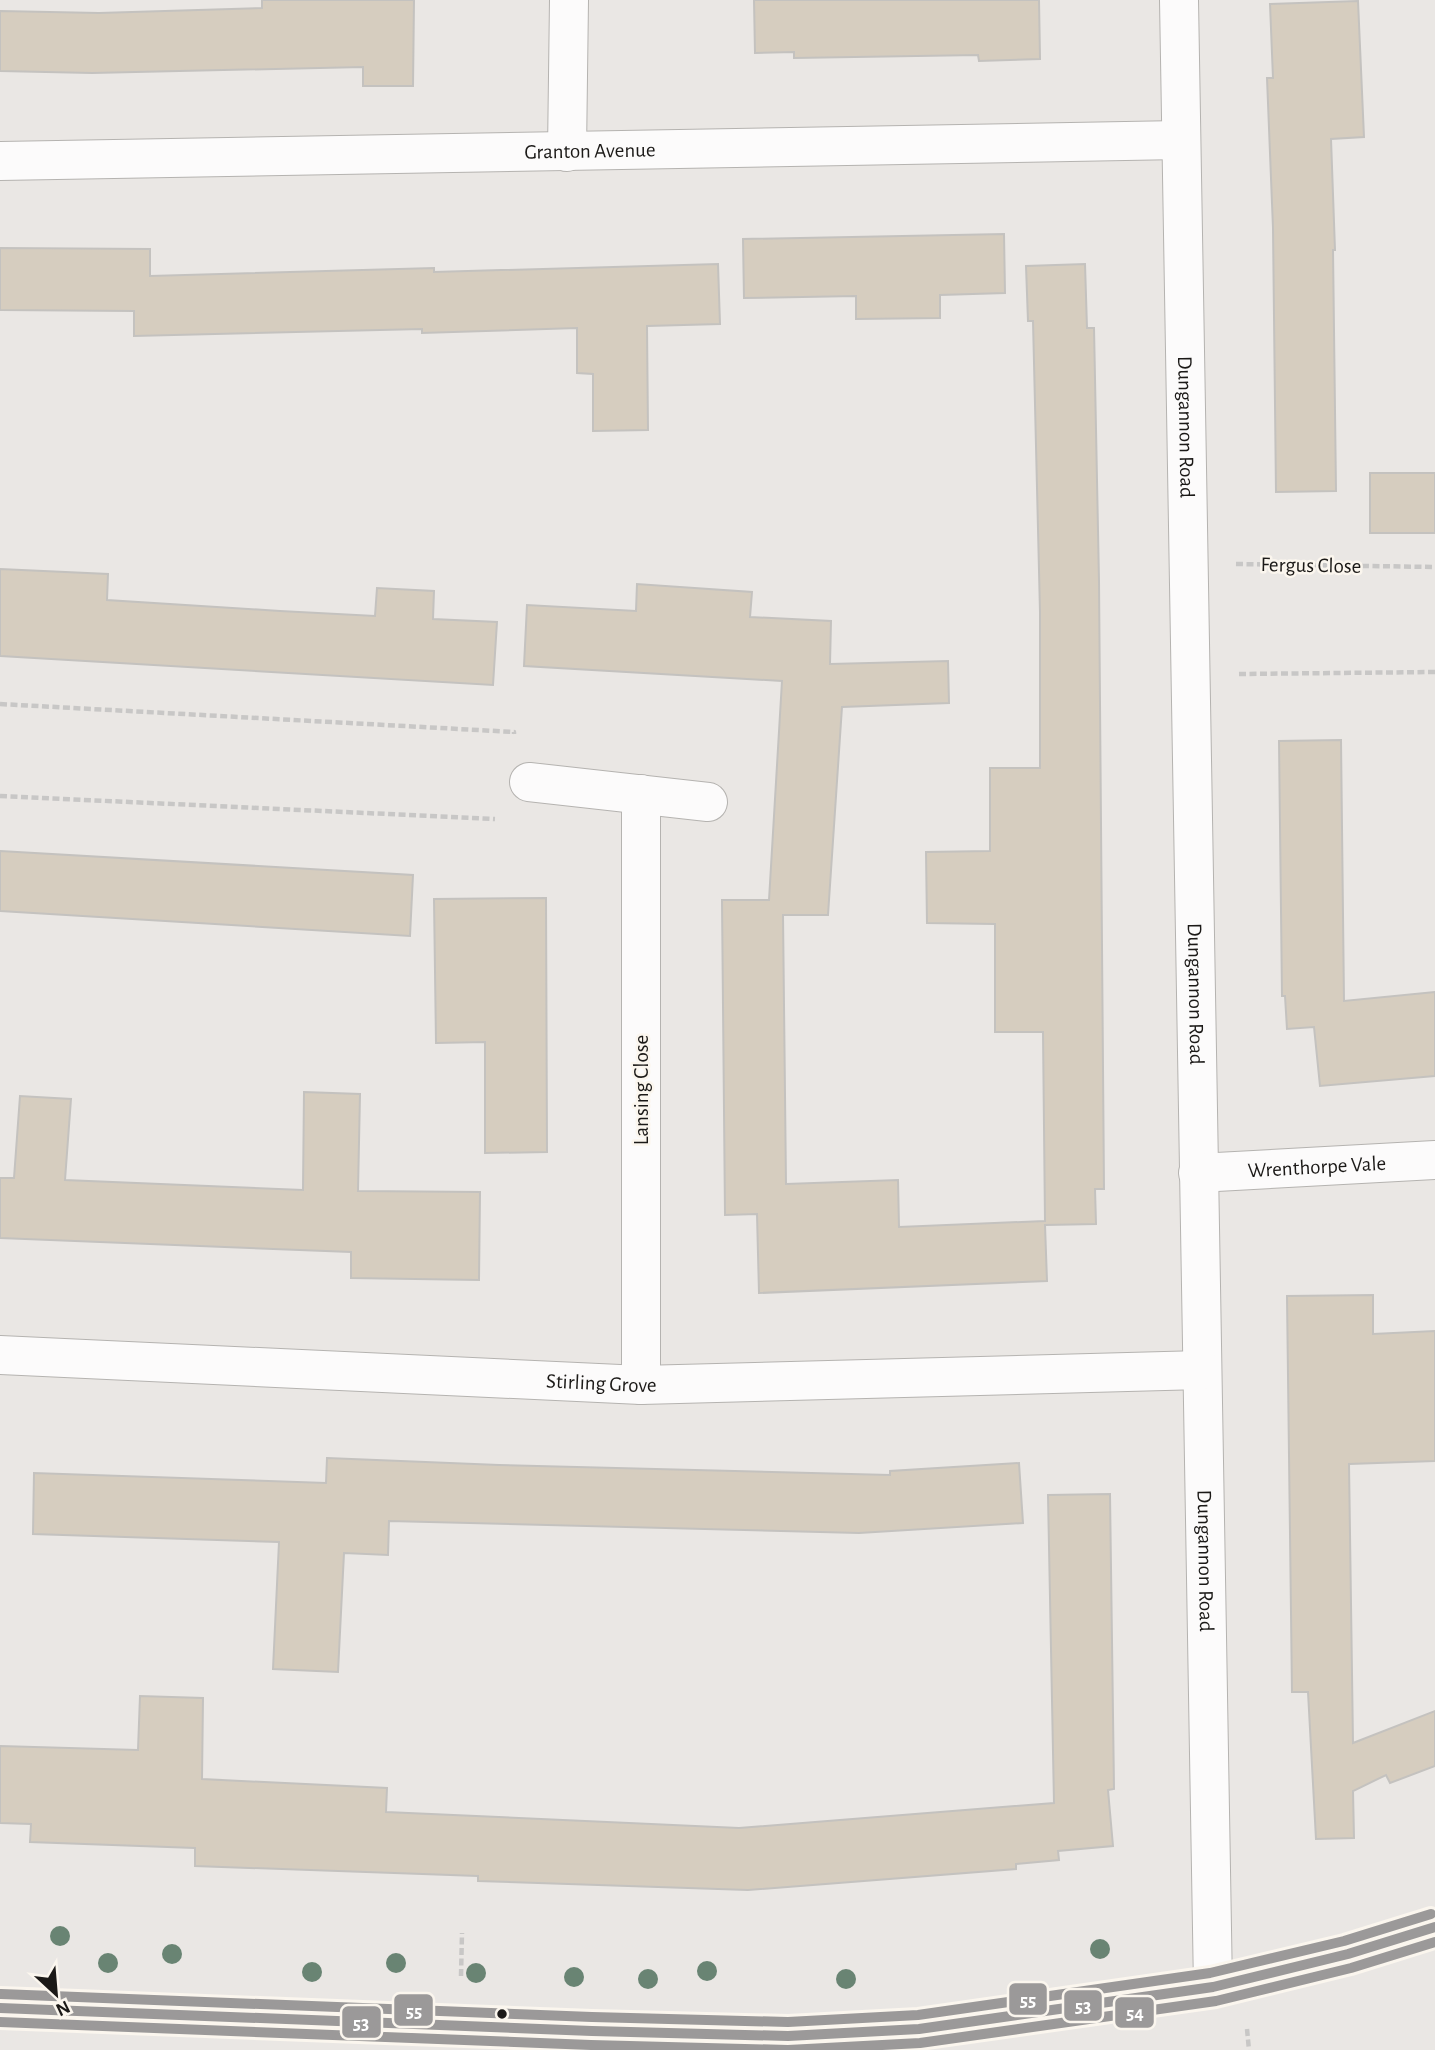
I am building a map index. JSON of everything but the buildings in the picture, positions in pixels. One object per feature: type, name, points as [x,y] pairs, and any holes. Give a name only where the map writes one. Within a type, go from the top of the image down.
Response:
[{"type":"street","points":[[567,152],[569,0]]},
{"type":"street","name":"Dungannon Road","points":[[1179,0],[1213,1987]]},
{"type":"street","name":"Granton Avenue","points":[[0,161],[1180,140]]},
{"type":"street","points":[[529,782],[708,802]]},
{"type":"street","name":"Lansing Close","points":[[640,1385],[641,794]]},
{"type":"street","name":"Wrenthorpe Vale","points":[[1198,1173],[1435,1160]]},
{"type":"street","name":"Stirling Grove","points":[[0,1355],[640,1385],[1202,1370]]},
{"type":"street","points":[[0,2008],[789,2036],[919,2029],[1213,1987],[1348,1954],[1435,1927]]},
{"type":"path","name":"Fergus Close","points":[[1187,564],[1435,567]]},
{"type":"path","points":[[1189,674],[1435,672]]},
{"type":"path","points":[[0,704],[514,732],[513,744]]},
{"type":"path","points":[[0,796],[496,819]]},
{"type":"transit line","name":"55","points":[[1,1994],[788,2022],[918,2015],[1210,1973],[1344,1941],[1431,1914]]},
{"type":"transit line","name":"53","points":[[0,2008],[788,2036],[919,2029],[1213,1987],[1348,1954],[1435,1927]]},
{"type":"transit line","name":"54","points":[[0,2022],[788,2050],[920,2043],[1216,2001],[1351,1968],[1435,1942]]}]
